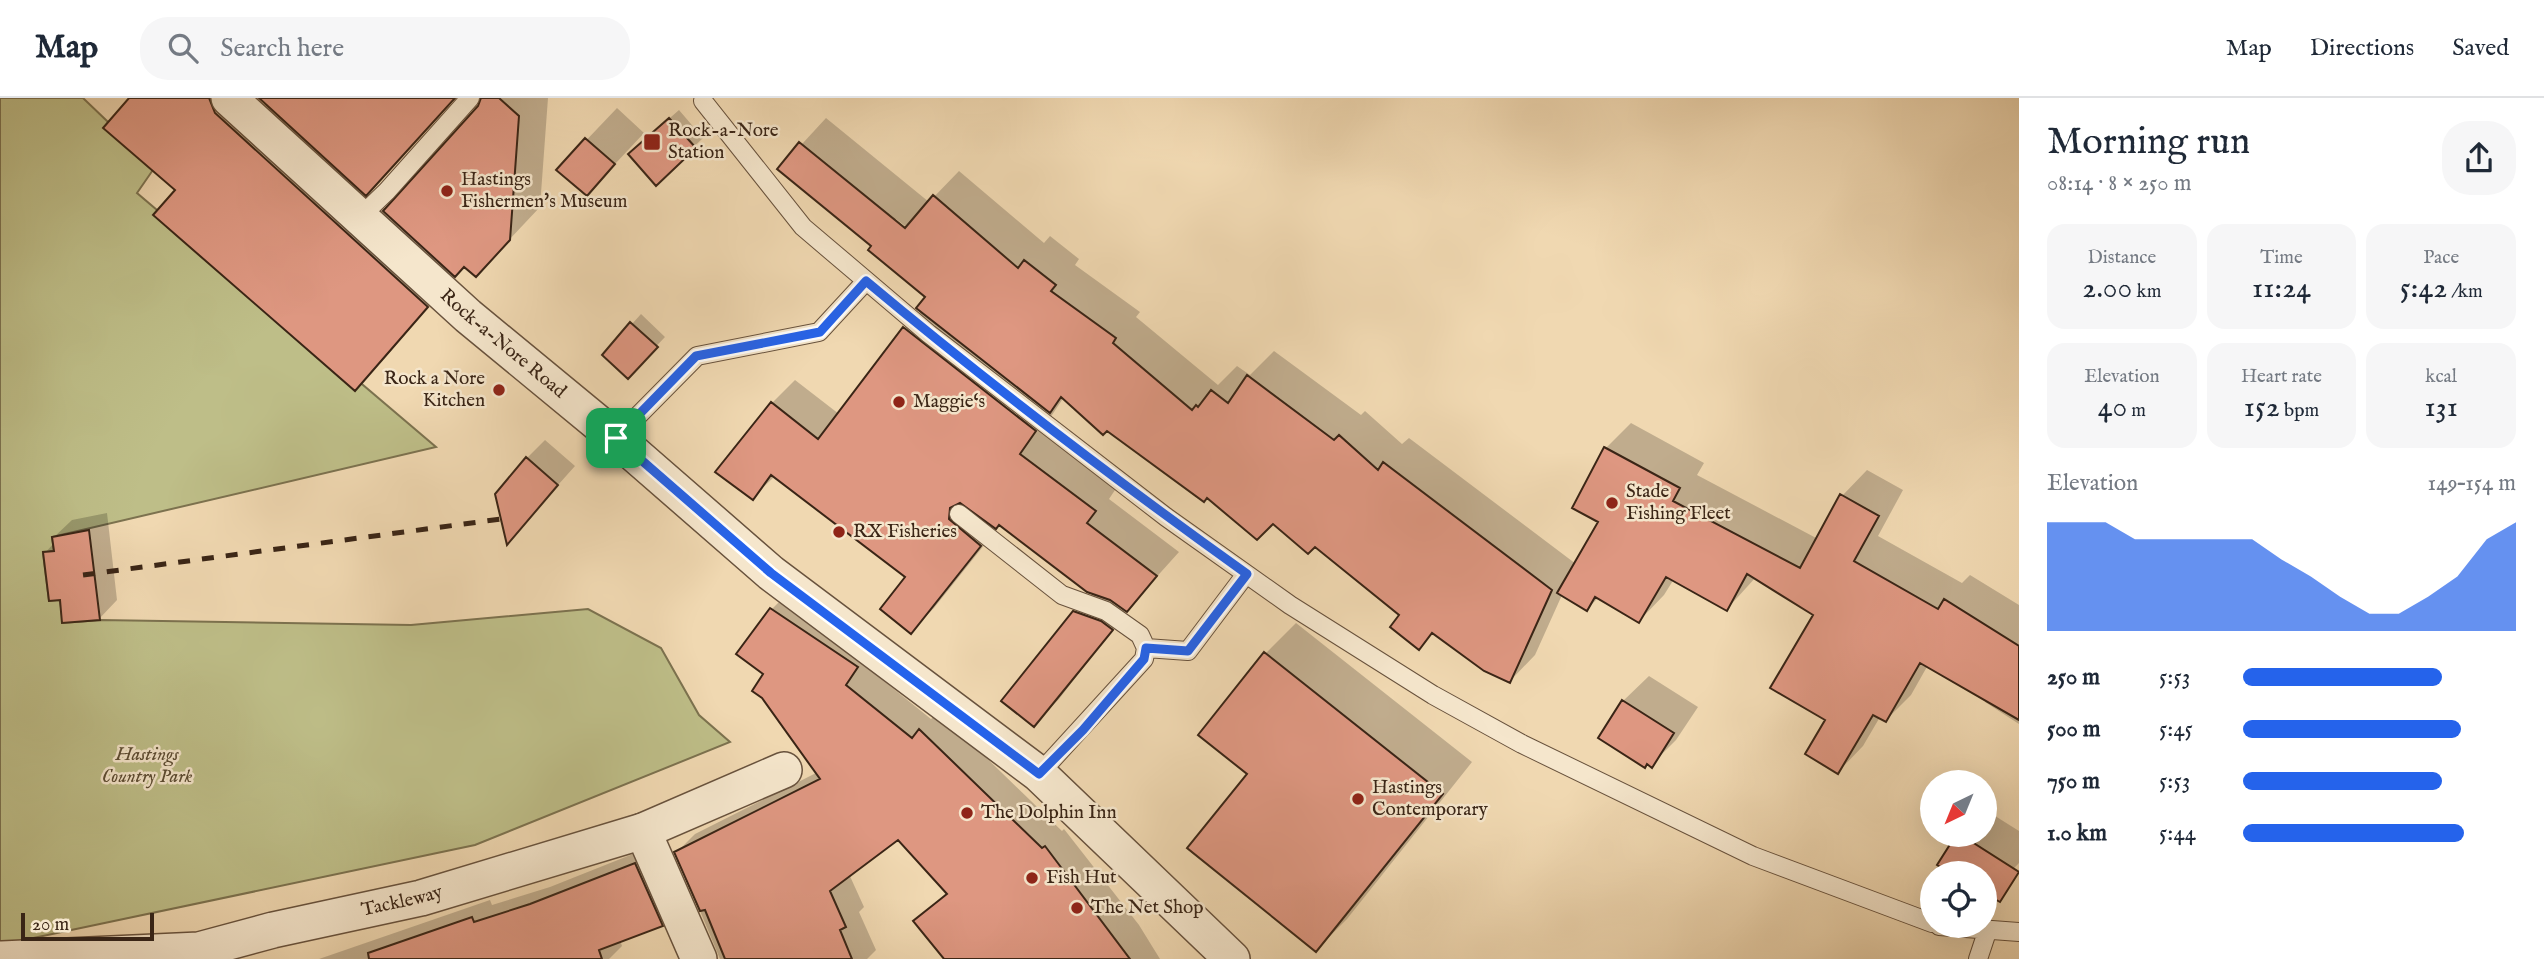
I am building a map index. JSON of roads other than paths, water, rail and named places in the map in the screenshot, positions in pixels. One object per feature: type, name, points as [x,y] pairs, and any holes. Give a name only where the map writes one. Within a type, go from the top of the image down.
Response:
[{"type":"street","name":"Rock-a-Nore Road","points":[[229,98],[358,219],[771,573],[1039,774],[1232,959]]},
{"type":"street","name":"Tackleway","points":[[2,959],[200,950],[273,930],[469,885],[643,831],[784,770]]},
{"type":"street","points":[[643,831],[699,959]]},
{"type":"lane","points":[[358,219],[470,98]]},
{"type":"lane","points":[[703,101],[803,227],[929,334],[1166,517],[1247,574],[1433,695],[1522,744],[1754,856],[1920,918]]},
{"type":"lane","points":[[616,438],[696,356],[820,332],[866,281]]},
{"type":"lane","points":[[959,514],[1062,595],[1106,611],[1140,635],[1146,648],[1144,659],[1083,730],[1039,774]]},
{"type":"lane","points":[[1146,648],[1188,651],[1247,574]]},
{"type":"lane","points":[[1997,932],[2019,932]]},
{"type":"lane","points":[[1978,959],[1985,938]]},
{"type":"railway","points":[[83,575],[501,519]]},
{"type":"place","name":"Rock-a-Nore Station","points":[[652,142]]},
{"type":"place","name":"Hastings Fishermen's Museum","points":[[447,191]]},
{"type":"place","name":"Rock a Nore Kitchen","points":[[499,390]]},
{"type":"place","name":"Maggie‘s","points":[[899,402]]},
{"type":"place","name":"Stade Fishing Fleet","points":[[1612,503]]},
{"type":"place","name":"RX Fisheries","points":[[839,532]]},
{"type":"place","name":"Hastings Contemporary","points":[[1358,799]]},
{"type":"place","name":"The Dolphin Inn","points":[[967,813]]},
{"type":"place","name":"Fish Hut","points":[[1032,878]]},
{"type":"place","name":"The Net Shop","points":[[1077,908]]},
{"type":"park label","name":"Hastings Country Park","points":[[147,766]]}]
